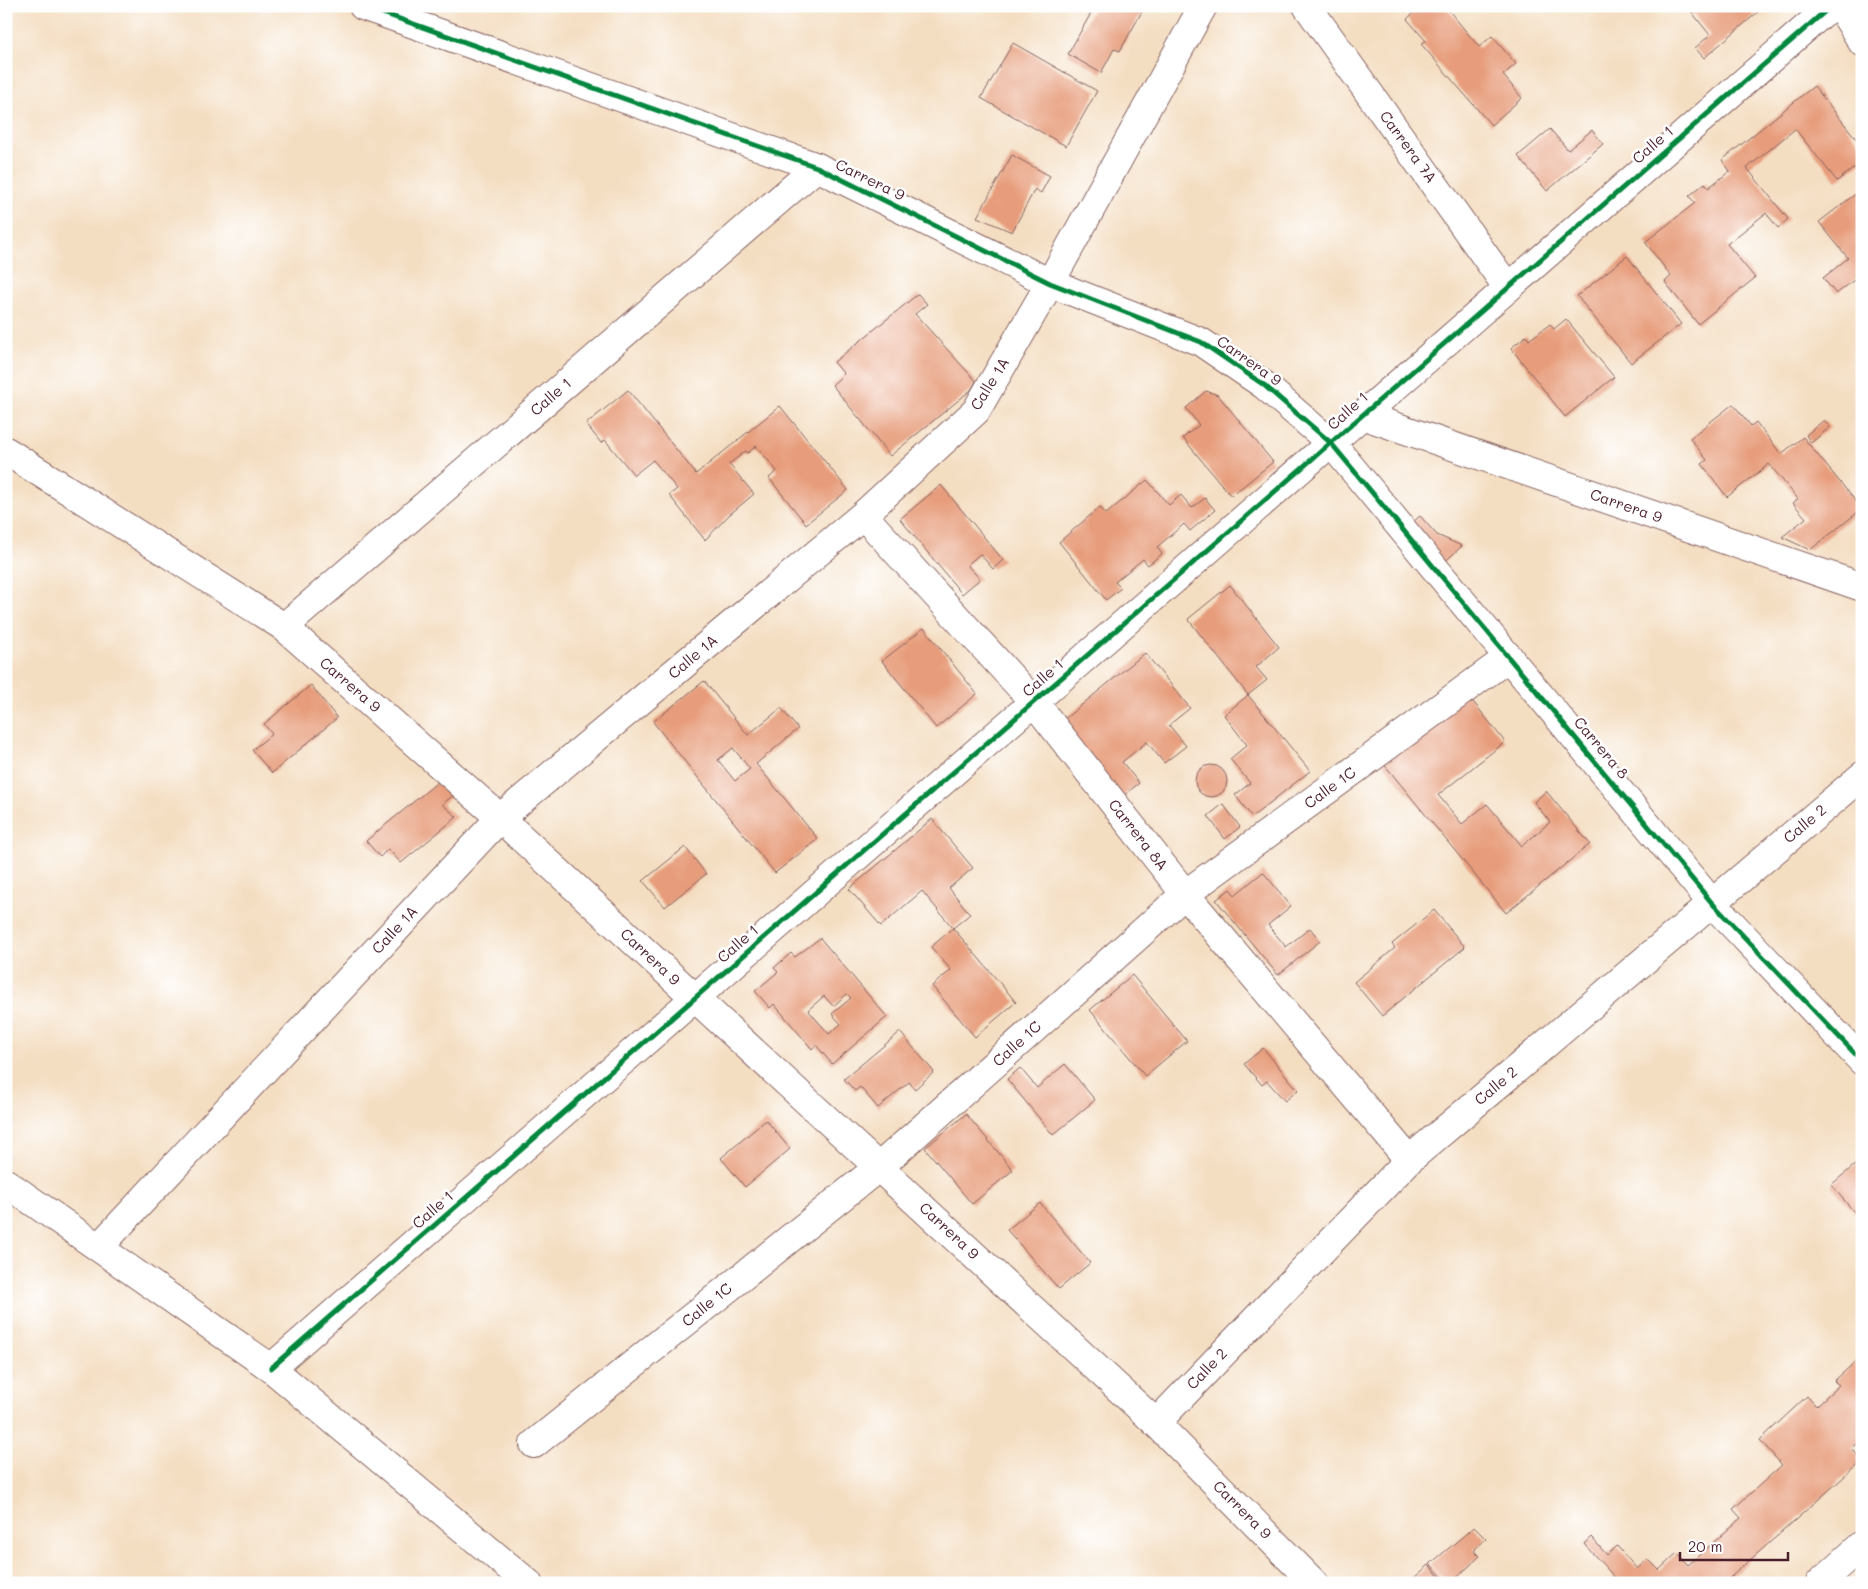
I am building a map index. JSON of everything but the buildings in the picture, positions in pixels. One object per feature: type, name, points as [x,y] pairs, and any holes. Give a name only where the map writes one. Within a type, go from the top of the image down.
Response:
[{"type":"street","name":"Carrera 9","points":[[363,6],[817,167],[1050,283],[1200,342],[1264,385],[1331,443]]},
{"type":"street","name":"Calle 1A","points":[[99,1247],[500,818],[863,515],[976,411],[1050,283],[1204,6]]},
{"type":"street","name":"Carrera 7A","points":[[1307,6],[1508,288]]},
{"type":"street","name":"Calle 1","points":[[271,1368],[1831,6]]},
{"type":"street","points":[[1840,6],[1862,42]]},
{"type":"street","name":"Calle 1","points":[[284,627],[817,167]]},
{"type":"street","name":"Carrera 9","points":[[1362,416],[1862,587]]},
{"type":"street","name":"Carrera 8","points":[[1331,443],[1712,903],[1862,1061]]},
{"type":"street","name":"Carrera 9","points":[[6,451],[284,627],[500,818],[1156,1423],[1314,1583]]},
{"type":"street","name":"Carrera 8A","points":[[863,515],[1034,702],[1185,894],[1409,1160]]},
{"type":"street","name":"Calle 1C","points":[[534,1444],[879,1167],[1185,894],[1509,657]]},
{"type":"street","name":"Calle 2","points":[[1156,1423],[1409,1160],[1862,776]]},
{"type":"street","points":[[6,1183],[271,1368],[528,1583]]},
{"type":"street","points":[[1820,1583],[1862,1544]]},
{"type":"cycle path","points":[[363,6],[817,167],[1050,283],[1201,342],[1264,385],[1331,443],[1712,903],[1862,1061]]},
{"type":"cycle path","points":[[271,1368],[1831,6]]}]
